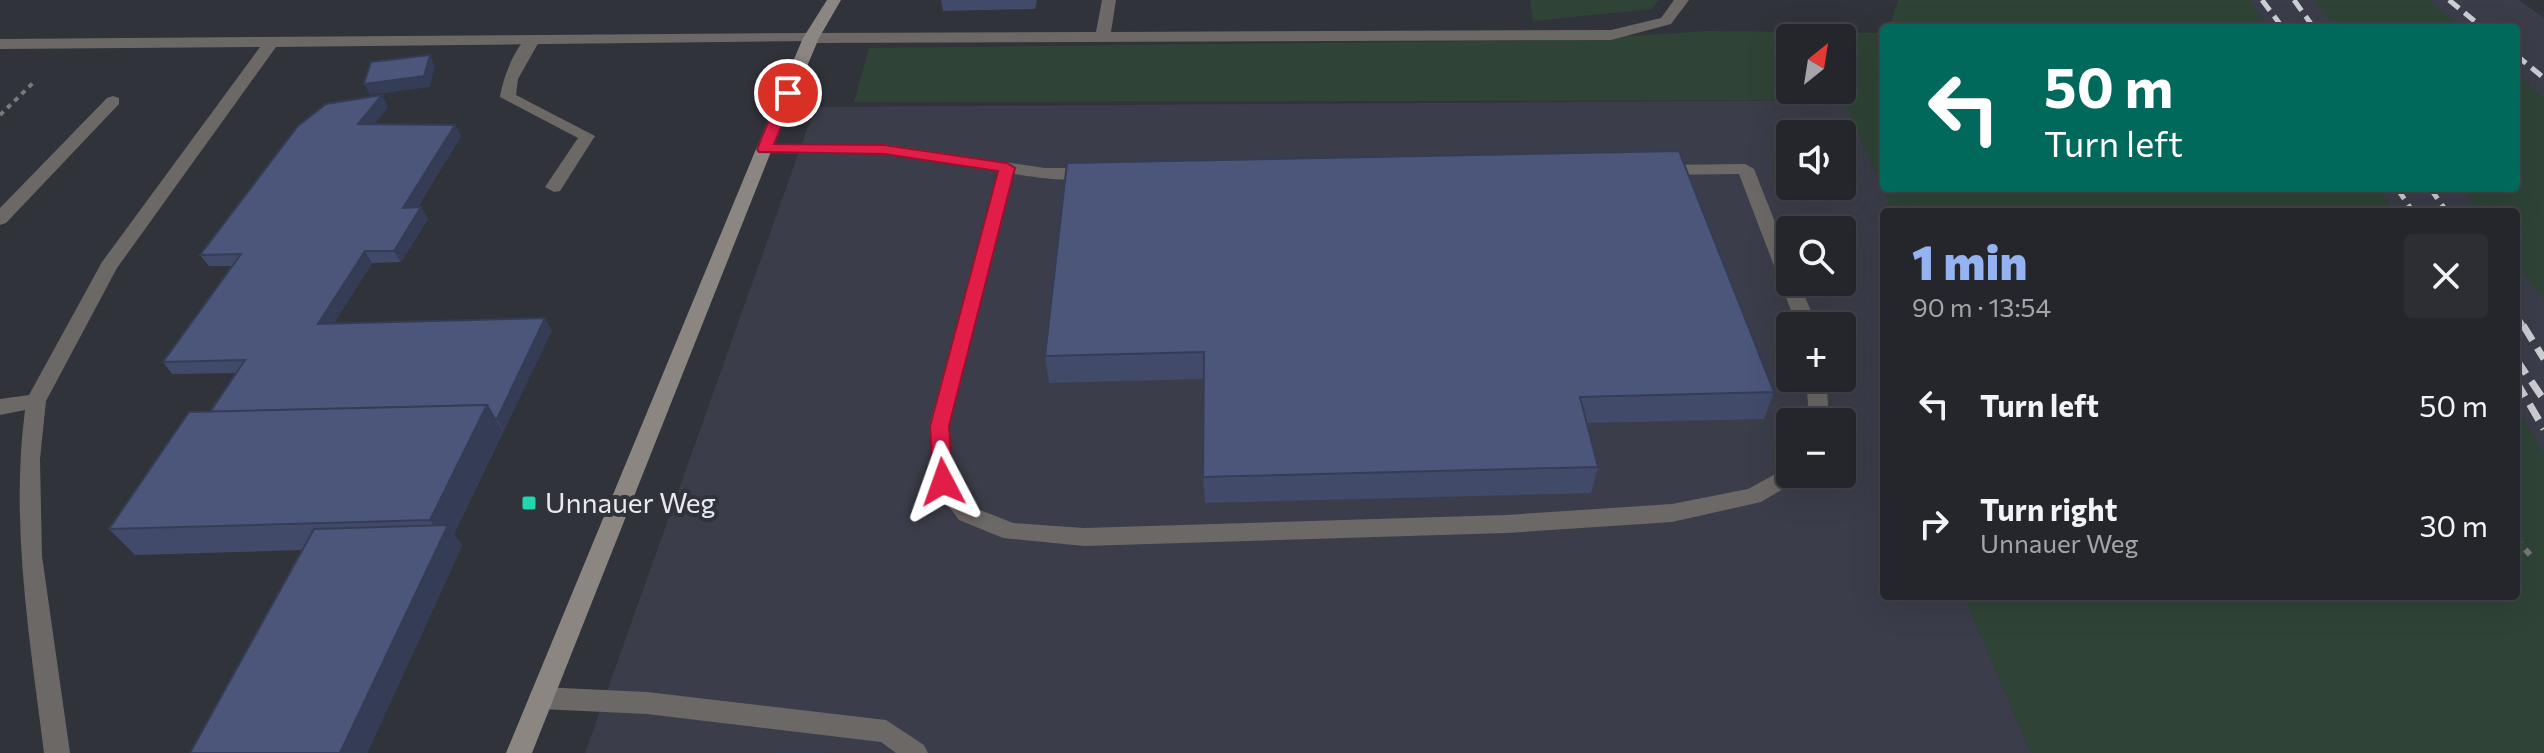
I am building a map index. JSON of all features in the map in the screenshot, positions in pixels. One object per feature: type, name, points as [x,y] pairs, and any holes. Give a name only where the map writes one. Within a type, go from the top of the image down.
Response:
[{"type":"street","points":[[519,753],[764,149],[811,38],[834,0]]},
{"type":"street","points":[[1103,37],[1109,0]]},
{"type":"street","points":[[0,44],[1611,35],[1666,21],[1682,0]]},
{"type":"street","points":[[532,40],[510,79],[508,97],[587,136],[554,187]]},
{"type":"street","points":[[57,753],[31,556],[29,459],[36,401],[109,266],[271,43]]},
{"type":"street","points":[[0,219],[113,101]]},
{"type":"street","points":[[764,149],[884,149],[1045,173],[1109,173]]},
{"type":"street","points":[[1007,168],[939,426],[943,482],[967,514],[1011,532],[1084,537],[1491,525],[1672,513],[1753,496],[1776,482]]},
{"type":"street","points":[[1634,170],[1745,169],[1801,312]]},
{"type":"street","points":[[0,407],[36,401]]},
{"type":"street","points":[[541,698],[647,703],[886,731],[915,753]]},
{"type":"path","points":[[2520,543],[2533,558]]},
{"type":"shaded area","points":[[2250,0],[2519,0],[2544,18],[2544,455],[2520,415],[2520,208],[2392,208],[2381,192],[2520,192],[2520,24],[2266,24]]},
{"type":"shaded area","points":[[1776,100],[1776,104],[1846,104],[1853,120],[1776,120],[1776,200],[1856,200],[1856,127],[1880,182],[1880,192],[1884,192],[1891,208],[1880,208],[1880,600],[1966,600],[2031,753],[585,753],[815,107]]},
{"type":"green space","points":[[1530,0],[1659,0],[1651,9],[1533,21]]},
{"type":"green space","points":[[1898,0],[2250,0],[2266,24],[1890,24]]},
{"type":"green space","points":[[2313,0],[2429,0],[2457,24],[2333,24]]},
{"type":"green space","points":[[1708,31],[1776,32],[1776,100],[854,102],[869,48],[1563,40]]},
{"type":"green space","points":[[1856,33],[1880,33],[1880,183],[1856,129],[1856,120],[1852,120],[1845,104],[1856,104]]},
{"type":"green space","points":[[2520,77],[2544,98],[2544,300],[2520,267],[2520,208],[2476,208],[2464,192],[2520,192]]},
{"type":"green space","points":[[1884,192],[2381,192],[2392,208],[1891,208]]},
{"type":"green space","points":[[2520,415],[2544,455],[2544,753],[2031,753],[1966,600],[2520,600]]},
{"type":"building","points":[[430,55],[424,76],[364,84],[371,62]]},
{"type":"building","points":[[382,95],[358,124],[455,125],[403,208],[421,207],[394,251],[365,251],[318,324],[545,318],[497,419],[487,405],[210,412],[245,360],[163,362],[241,254],[200,255],[298,126],[326,104]]},
{"type":"building","points":[[1679,151],[1774,392],[1580,397],[1598,467],[1203,477],[1204,352],[1045,356],[1067,163]]},
{"type":"building","points":[[487,405],[430,520],[109,529],[189,412]]},
{"type":"building","points":[[448,525],[340,753],[190,753],[314,529]]},
{"type":"railway","points":[[2262,0],[2280,24]]},
{"type":"railway","points":[[2294,0],[2311,24]]},
{"type":"railway","points":[[2449,0],[2478,24]]},
{"type":"railway","points":[[2520,58],[2544,78]]},
{"type":"railway","points":[[2400,192],[2410,208]]},
{"type":"railway","points":[[2433,192],[2444,208]]},
{"type":"railway","points":[[2520,320],[2524,327]]},
{"type":"railway","points":[[2523,325],[2544,359]]},
{"type":"railway","points":[[2520,365],[2544,400]]},
{"type":"railway","points":[[2520,388],[2544,429]]},
{"type":"place","name":"Unnauer Weg","points":[[529,503]]},
{"type":"route","points":[[788,93],[764,149],[884,149],[1007,168],[967,310],[939,426],[943,482]]}]
